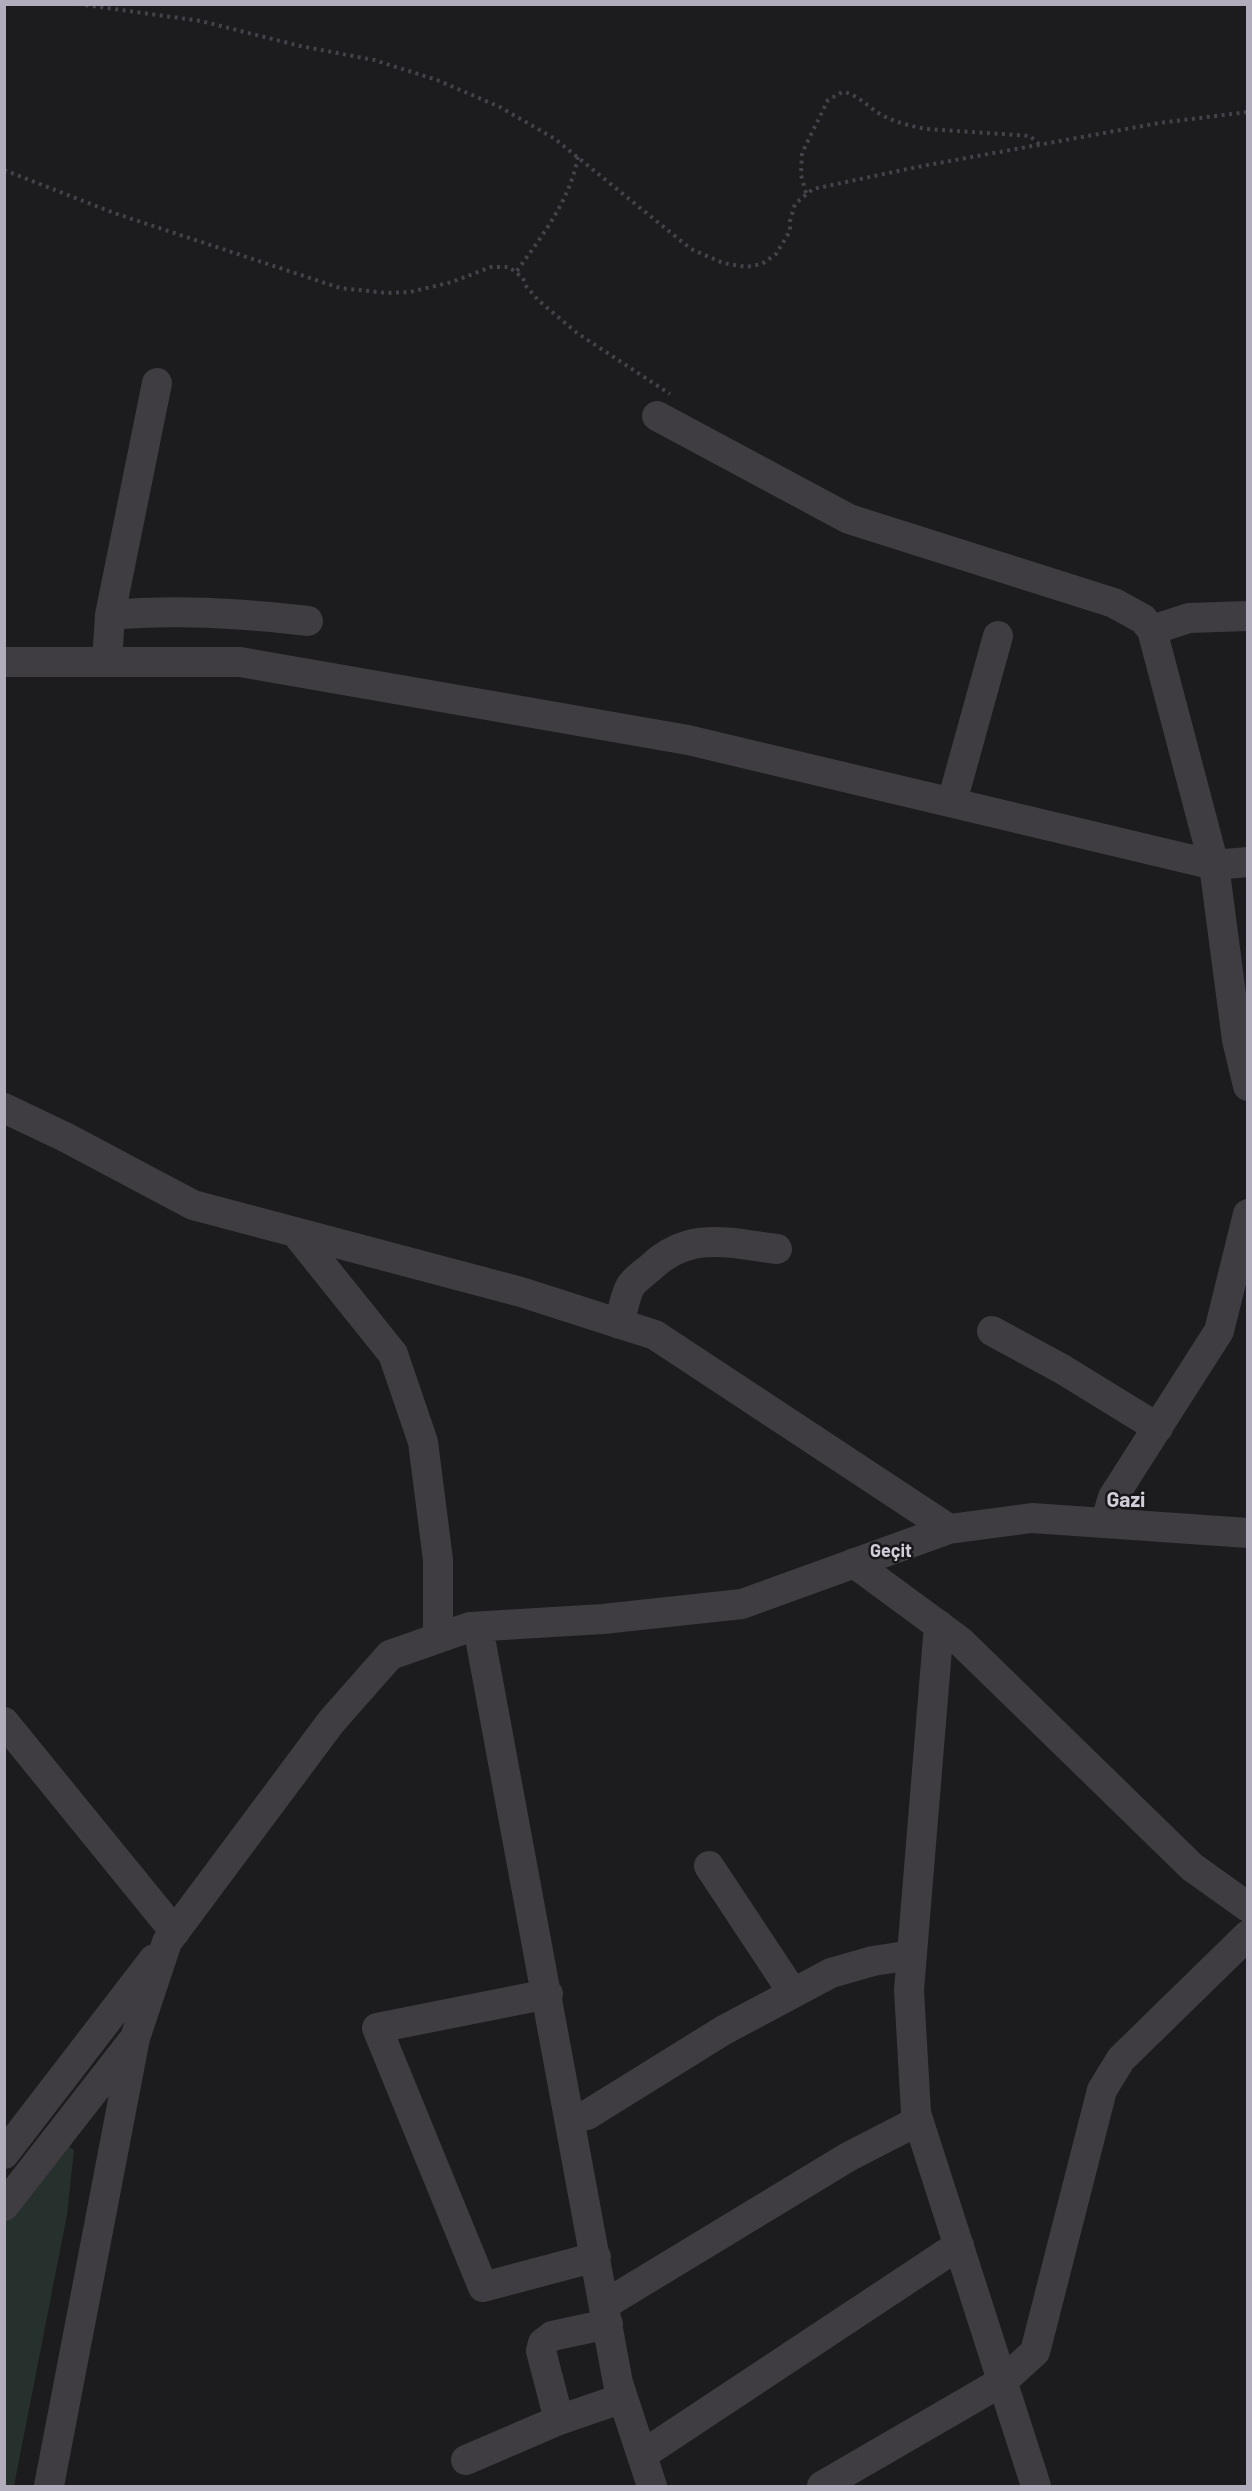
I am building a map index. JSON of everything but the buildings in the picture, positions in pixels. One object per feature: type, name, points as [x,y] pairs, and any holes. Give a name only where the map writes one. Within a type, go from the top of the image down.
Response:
[{"type":"street","points":[[107,662],[110,615],[157,383]]},
{"type":"street","points":[[668,408],[849,519],[1114,603],[1143,620],[1152,630],[1214,866],[1237,1040],[1248,1086]]},
{"type":"street","points":[[110,615],[185,611],[225,612],[308,621]]},
{"type":"street","points":[[1152,630],[1189,618],[1248,616]]},
{"type":"street","points":[[952,802],[998,636]]},
{"type":"street","points":[[4,662],[240,662],[688,740],[1214,866],[1248,862]]},
{"type":"street","points":[[4,1108],[193,1205],[521,1292],[655,1335],[949,1529]]},
{"type":"street","points":[[1106,1521],[1113,1497],[1219,1331],[1248,1214]]},
{"type":"street","points":[[296,1233],[393,1354],[423,1442],[438,1560],[438,1638]]},
{"type":"street","points":[[619,1324],[631,1285],[676,1248],[709,1241],[777,1249]]},
{"type":"street","points":[[992,1331],[1062,1369],[1158,1428]]},
{"type":"street","points":[[4,2154],[171,1937],[331,1722],[390,1655],[478,1627],[603,1619],[742,1604],[949,1529],[1032,1518],[1106,1521],[1248,1533]]},
{"type":"street","points":[[854,1563],[969,1649],[1192,1867],[1248,1907]]},
{"type":"street","points":[[939,1626],[909,1990],[916,2113],[1036,2487]]},
{"type":"street","points":[[478,1627],[571,2118],[618,2383],[652,2487]]},
{"type":"street","points":[[4,1722],[171,1937]]},
{"type":"street","points":[[709,1866],[793,1993]]},
{"type":"street","points":[[822,2487],[1003,2381],[1035,2352],[1096,2107],[1111,2073],[1132,2047],[1248,1935]]},
{"type":"street","points":[[49,2487],[135,2038],[171,1937]]},
{"type":"street","points":[[571,2118],[587,2115],[655,2071],[831,1973],[873,1961],[912,1955]]},
{"type":"street","points":[[548,1994],[377,2028],[483,2287],[596,2257]]},
{"type":"street","points":[[4,2206],[135,2038]]},
{"type":"street","points":[[559,2420],[541,2351],[543,2343],[552,2336],[606,2315],[848,2157],[918,2121]]},
{"type":"street","points":[[642,2455],[959,2245]]},
{"type":"street","points":[[466,2460],[559,2420],[623,2398]]},
{"type":"path","points":[[78,4],[201,21],[406,69],[500,106],[538,128],[578,157],[691,249],[723,263],[738,266],[762,264],[776,254],[790,231],[789,221],[795,204],[813,189],[917,167],[1159,123],[1248,112]]},
{"type":"path","points":[[806,193],[801,175],[802,153],[828,100],[842,92],[852,94],[882,115],[911,126],[1030,136],[1040,145]]},
{"type":"path","points":[[517,271],[553,223],[563,205],[570,190],[578,157]]},
{"type":"path","points":[[4,170],[114,213],[340,288],[387,293],[410,292],[452,282],[500,265],[517,271],[531,294],[577,333],[652,380],[668,408]]},
{"type":"shaded area","points":[[63,2143],[74,2150],[67,2215],[14,2486],[5,2486],[5,2222]]},
{"type":"district","name":"Gazi","points":[[1126,1500]]},
{"type":"district","name":"Geçit","points":[[891,1551]]}]
